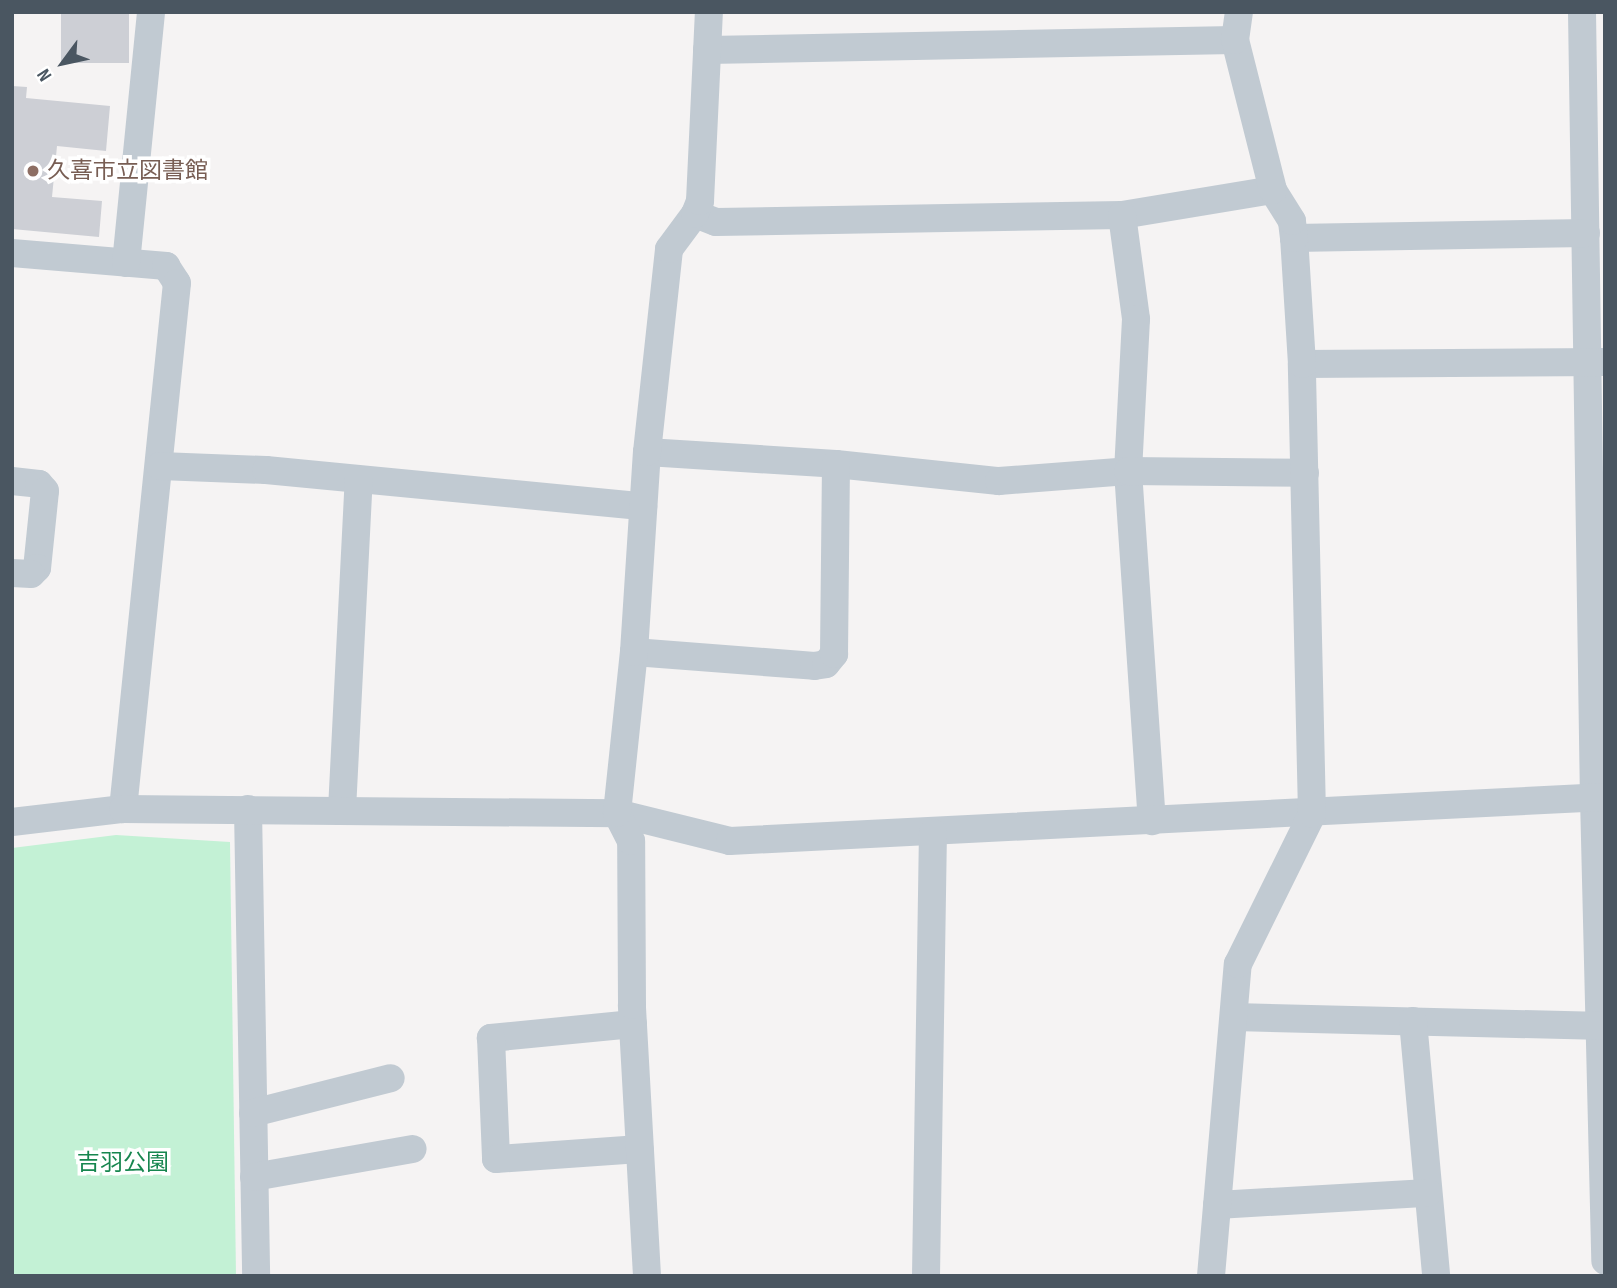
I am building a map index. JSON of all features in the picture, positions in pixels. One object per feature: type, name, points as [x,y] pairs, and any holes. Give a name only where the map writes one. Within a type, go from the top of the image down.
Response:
[{"type":"street","points":[[126,263],[150,12]]},
{"type":"street","points":[[647,1276],[633,1024],[631,841],[617,813],[634,652],[647,452],[669,249],[695,214],[700,201],[709,12]]},
{"type":"street","points":[[1211,1276],[1238,964],[1312,814],[1302,364],[1294,238],[1292,222],[1273,190],[1235,40],[1240,12]]},
{"type":"street","points":[[1582,12],[1586,233],[1596,362],[1605,1261]]},
{"type":"street","points":[[707,50],[1235,40]]},
{"type":"street","points":[[695,214],[716,222],[1122,215],[1273,190]]},
{"type":"street","points":[[1122,215],[1136,319],[1128,471],[1152,821]]},
{"type":"street","points":[[1294,238],[1586,233]]},
{"type":"street","points":[[12,253],[166,266],[177,283],[123,809]]},
{"type":"street","points":[[1302,364],[1596,362]]},
{"type":"street","points":[[647,452],[836,464],[999,481],[1128,471],[1305,473]]},
{"type":"street","points":[[634,652],[814,666],[826,664],[834,654],[836,464]]},
{"type":"street","points":[[160,466],[266,470],[643,506]]},
{"type":"street","points":[[342,810],[359,479]]},
{"type":"street","points":[[12,481],[39,484],[45,491],[37,568],[31,574],[12,573]]},
{"type":"street","points":[[12,821],[123,809],[617,813],[730,841],[933,834],[1599,798]]},
{"type":"street","points":[[248,809],[256,1276]]},
{"type":"street","points":[[926,1276],[933,834]]},
{"type":"street","points":[[1234,1017],[1602,1026]]},
{"type":"street","points":[[1413,1021],[1436,1276]]},
{"type":"street","points":[[633,1024],[491,1038],[496,1159],[640,1149]]},
{"type":"street","points":[[253,1113],[391,1078]]},
{"type":"street","points":[[254,1177],[413,1149]]},
{"type":"street","points":[[1217,1205],[1429,1193]]},
{"type":"green space","name":"吉羽公園","points":[[116,835],[230,842],[236,1276],[12,1276],[12,848]]},
{"type":"building","points":[[61,12],[129,12],[129,63],[61,63]]},
{"type":"building","points":[[12,86],[27,87],[26,98],[110,106],[106,151],[57,146],[52,197],[102,201],[99,237],[12,229]]},
{"type":"place","name":"久喜市立図書館","points":[[33,171]]}]
